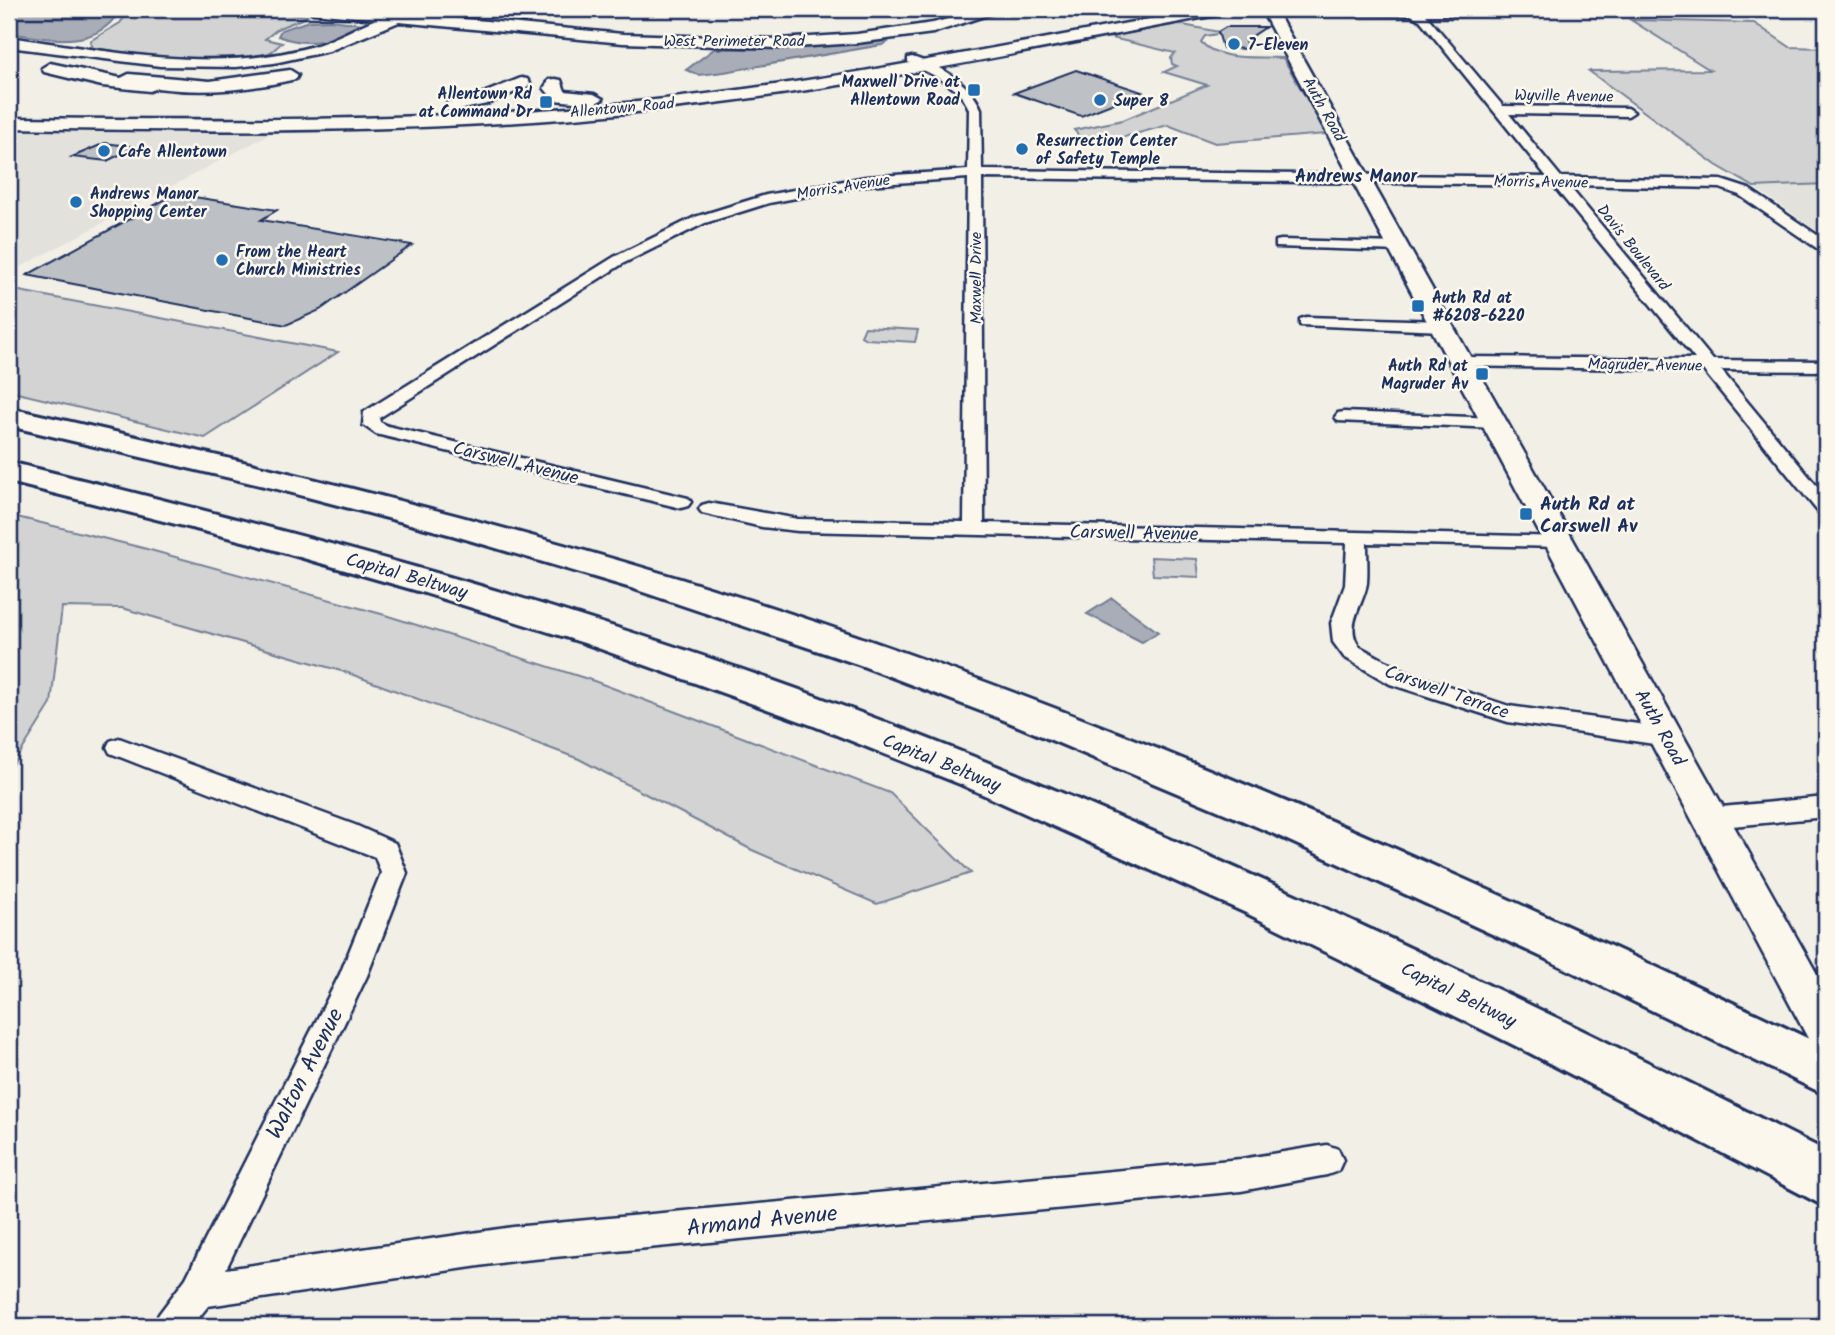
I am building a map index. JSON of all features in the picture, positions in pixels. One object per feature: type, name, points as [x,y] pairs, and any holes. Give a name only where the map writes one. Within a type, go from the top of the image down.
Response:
[{"type":"highway","points":[[9,418],[280,480],[498,537],[736,609],[868,655],[1144,760],[1308,830],[1667,994],[1826,1072]]},
{"type":"highway","name":"Capital Beltway","points":[[9,472],[217,523],[457,589],[684,663],[822,713],[1114,833],[1270,902],[1661,1094],[1826,1180]]},
{"type":"main road","points":[[313,9],[407,13],[449,21]]},
{"type":"main road","name":"West Perimeter Road","points":[[449,21],[725,44],[878,35],[930,29],[999,9]]},
{"type":"main road","name":"Allentown Road","points":[[9,114],[266,116],[556,107],[917,63],[1191,9]]},
{"type":"main road","name":"Allentown Road","points":[[9,123],[290,124],[518,116],[731,96],[1227,9]]},
{"type":"main road","name":"Auth Road","points":[[1269,10],[1826,1030]]},
{"type":"main road","points":[[42,67],[102,81],[174,86],[241,85],[296,74],[335,58],[400,22],[407,13]]},
{"type":"main road","points":[[9,42],[131,61],[198,63],[263,59],[311,52],[346,41],[407,13]]},
{"type":"main road","points":[[878,35],[897,15]]},
{"type":"main road","points":[[383,32],[449,21]]},
{"type":"main road","points":[[174,86],[216,76],[214,69],[198,63]]},
{"type":"main road","points":[[423,113],[481,100],[521,83]]},
{"type":"main road","points":[[555,83],[553,88],[559,96],[578,100],[702,91]]},
{"type":"street","points":[[1269,10],[1462,12]]},
{"type":"street","name":"Davis Boulevard","points":[[1413,12],[1424,18],[1826,509]]},
{"type":"street","name":"Maxwell Drive","points":[[917,63],[973,101],[974,528]]},
{"type":"street","name":"Wyville Avenue","points":[[1499,110],[1628,112]]},
{"type":"street","name":"Morris Avenue","points":[[378,409],[600,271],[700,220],[766,199],[837,185],[910,176],[975,174],[1721,184],[1744,192],[1826,247]]},
{"type":"street","points":[[1281,244],[1400,247]]},
{"type":"street","points":[[1306,322],[1443,326]]},
{"type":"street","name":"Magruder Avenue","points":[[1463,362],[1826,366]]},
{"type":"street","name":"Carswell Avenue","points":[[378,409],[369,421],[382,430],[681,502]]},
{"type":"street","points":[[1344,417],[1496,423]]},
{"type":"street","name":"Carswell Avenue","points":[[709,509],[773,523],[1560,541]]},
{"type":"street","name":"Carswell Terrace","points":[[1357,537],[1359,558],[1356,585],[1342,623],[1344,642],[1352,652],[1398,678],[1508,714],[1667,737]]},
{"type":"street","name":"Walton Avenue","points":[[119,747],[346,832],[386,850],[394,873],[390,890],[353,976],[198,1290],[171,1326]]},
{"type":"street","points":[[1711,818],[1826,807]]},
{"type":"street","name":"Armand Avenue","points":[[198,1290],[513,1244],[1088,1187],[1241,1175],[1327,1160]]},
{"type":"shaded area","points":[[131,9],[250,10],[309,16],[279,28],[265,39],[282,43],[269,53],[252,57],[182,58],[93,48],[90,41],[120,23]]},
{"type":"shaded area","points":[[90,10],[118,13],[108,25],[83,37],[53,39],[9,33],[9,11]]},
{"type":"shaded area","points":[[330,20],[363,24],[343,35],[322,41],[300,42],[278,36],[281,30],[309,21]]},
{"type":"shaded area","points":[[1631,20],[1754,23],[1790,47],[1826,48],[1826,184],[1754,187],[1716,165],[1589,71],[1710,70]]},
{"type":"shaded area","points":[[1178,24],[1224,33],[1205,36],[1201,42],[1218,53],[1239,57],[1283,58],[1327,134],[1215,143],[1168,125],[1113,140],[1086,144],[1074,130],[1123,120],[1207,85],[1164,72],[1177,66],[1172,64],[1171,58],[1175,53],[1108,37]]},
{"type":"shaded area","points":[[884,38],[888,42],[882,45],[724,72],[699,75],[686,70],[714,49],[793,49]]},
{"type":"shaded area","name":"Andrews Manor Shopping Center","points":[[9,129],[277,130],[9,273]]},
{"type":"shaded area","points":[[1826,184],[1826,237],[1754,187]]},
{"type":"shaded area","points":[[9,289],[338,352],[205,438],[9,391]]},
{"type":"shaded area","points":[[865,327],[918,330],[915,342],[866,339],[861,336]]},
{"type":"shaded area","points":[[9,515],[143,548],[385,615],[594,681],[890,793],[971,873],[877,904],[752,850],[579,759],[348,673],[122,608],[62,607],[51,704],[9,771]]},
{"type":"shaded area","points":[[1151,557],[1197,559],[1199,577],[1153,575]]},
{"type":"shaded area","points":[[1112,598],[1158,632],[1142,642],[1087,614]]},
{"type":"building","points":[[1226,27],[1266,27],[1245,41],[1248,49],[1223,48],[1218,32]]},
{"type":"building","points":[[1076,70],[1142,92],[1081,116],[1014,93]]},
{"type":"building","name":"Cafe Allentown","points":[[105,143],[135,147],[107,161],[72,157]]},
{"type":"building","name":"From the Heart Church Ministries","points":[[175,194],[277,210],[261,220],[412,245],[320,310],[286,325],[27,275]]},
{"type":"place","name":"7-Eleven","points":[[1234,44]]},
{"type":"place","name":"Maxwell Drive at Allentown Road","points":[[974,90]]},
{"type":"place","name":"Super 8","points":[[1100,100]]},
{"type":"place","name":"Allentown Rd at Command Dr","points":[[546,102]]},
{"type":"place","name":"Resurrection Center of Safety Temple","points":[[1022,149]]},
{"type":"place","name":"Cafe Allentown","points":[[104,151]]},
{"type":"place","name":"Andrews Manor Shopping Center","points":[[76,202]]},
{"type":"place","name":"From the Heart Church Ministries","points":[[222,260]]},
{"type":"place","name":"Auth Rd at #6208-6220","points":[[1418,306]]},
{"type":"place","name":"Auth Rd at Magruder Av","points":[[1482,374]]},
{"type":"place","name":"Auth Rd at Carswell Av","points":[[1526,514]]},
{"type":"district","name":"Andrews Manor","points":[[1356,176]]}]
